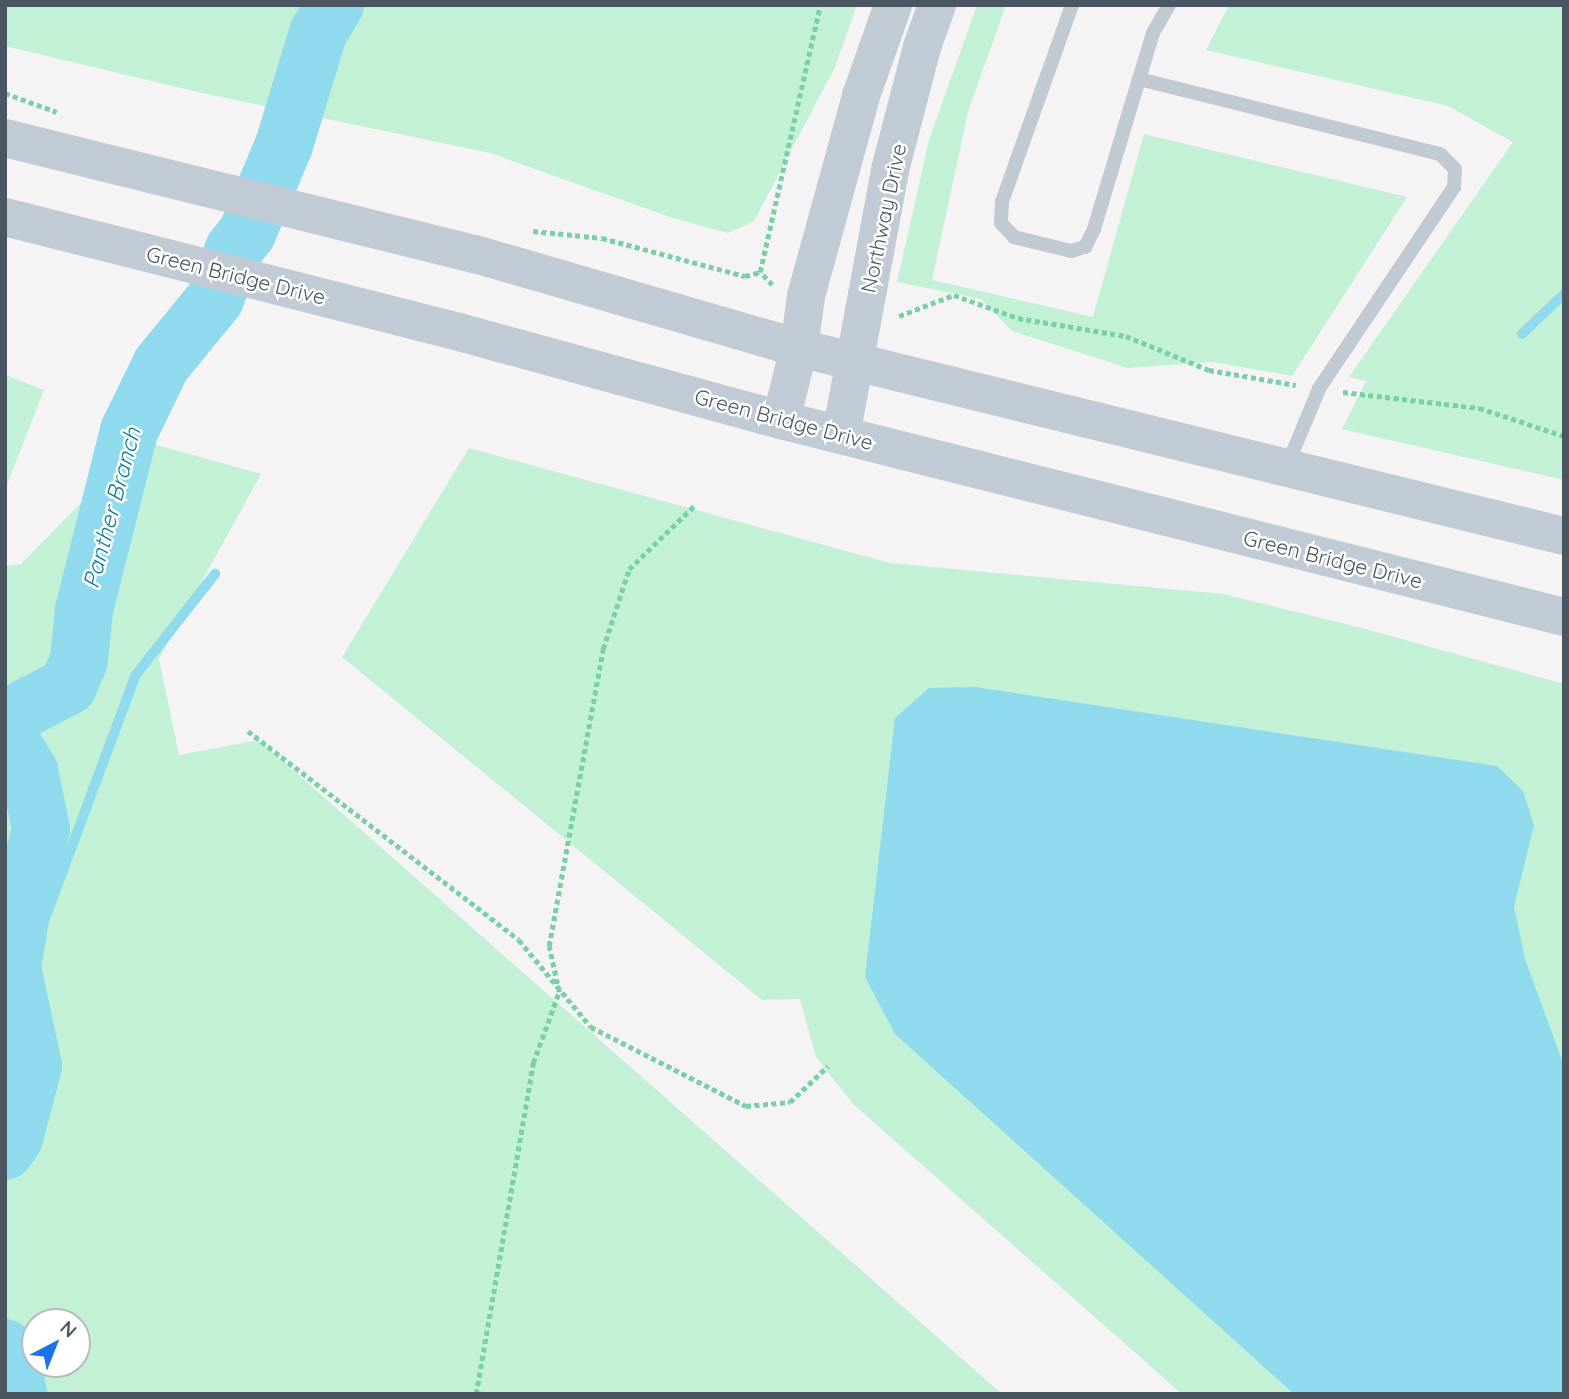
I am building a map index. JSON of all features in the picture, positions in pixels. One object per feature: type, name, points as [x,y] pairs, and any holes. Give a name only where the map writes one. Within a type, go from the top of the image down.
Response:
[{"type":"main road","points":[[781,419],[799,348],[806,296],[861,96],[893,5]]},
{"type":"main road","name":"Northway Drive","points":[[841,435],[890,170],[922,47],[937,5]]},
{"type":"main road","points":[[5,138],[70,135],[799,348],[1564,536]]},
{"type":"main road","name":"Green Bridge Drive","points":[[5,217],[459,332],[841,435],[1564,617]]},
{"type":"lane","points":[[1072,5],[1002,202],[1001,223],[1014,237],[1071,251],[1085,247],[1094,229],[1153,33],[1169,5]]},
{"type":"lane","points":[[1139,79],[1440,154],[1455,169],[1454,187],[1319,389],[1287,468]]},
{"type":"path","points":[[760,272],[820,5]]},
{"type":"path","points":[[5,93],[70,135]]},
{"type":"path","points":[[524,231],[602,238],[745,276],[760,272]]},
{"type":"path","points":[[760,272],[773,286],[806,296]]},
{"type":"path","points":[[864,311],[897,316],[954,295],[1018,318],[1126,336],[1209,370],[1319,389],[1479,408],[1564,436]]},
{"type":"path","points":[[476,1394],[533,1063],[559,992],[549,947],[603,649],[629,569],[696,503]]},
{"type":"path","points":[[248,731],[519,940],[559,992],[591,1027],[746,1106],[790,1102],[828,1066]]},
{"type":"green space","points":[[5,5],[857,5],[835,67],[754,221],[728,233],[670,217],[490,153],[202,93],[5,46]]},
{"type":"green space","points":[[977,5],[1006,5],[968,112],[932,280],[1093,317],[1144,134],[1407,197],[1292,376],[1213,362],[1128,368],[1012,331],[981,299],[897,282],[929,140]]},
{"type":"green space","points":[[1229,5],[1564,5],[1564,480],[1342,429],[1366,381],[1349,377],[1513,142],[1448,106],[1206,50]]},
{"type":"green space","points":[[5,375],[44,390],[5,490]]},
{"type":"green space","points":[[142,441],[261,474],[159,659],[179,755],[259,740],[1002,1394],[5,1394],[5,566],[21,564]]},
{"type":"green space","points":[[469,448],[890,563],[1223,594],[1362,628],[1564,684],[1564,1394],[1182,1394],[853,1104],[816,1057],[800,999],[762,1000],[342,657]]},
{"type":"water","points":[[975,687],[1497,766],[1523,791],[1534,825],[1514,907],[1525,959],[1564,1066],[1564,1394],[1294,1394],[895,1034],[865,977],[895,718],[929,688]]},
{"type":"waterway","name":"Panther Branch","points":[[5,729],[24,709],[68,686],[79,660],[84,610],[129,431],[161,365],[215,299],[234,249],[247,233],[284,145],[318,33],[335,5]]},
{"type":"waterway","points":[[1522,334],[1564,294]]},
{"type":"waterway","points":[[17,994],[135,676],[215,574]]},
{"type":"waterway","name":"Panther Branch","points":[[5,732],[29,771],[41,829],[22,906],[12,968],[33,1066],[14,1138],[5,1151]]},
{"type":"waterway","name":"Panther Branch","points":[[5,1348],[11,1360],[18,1394]]}]
